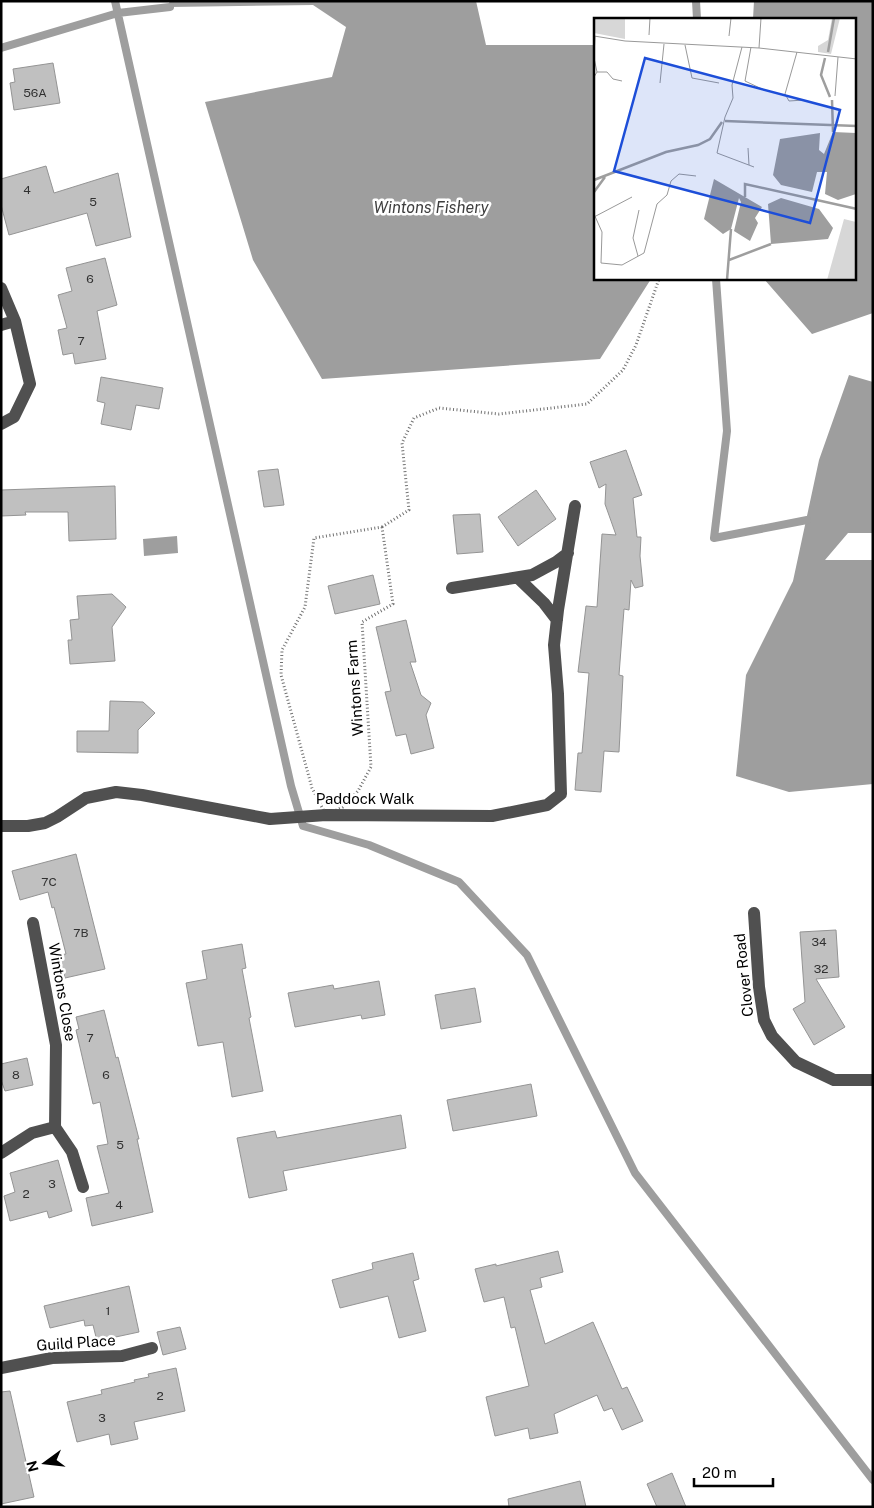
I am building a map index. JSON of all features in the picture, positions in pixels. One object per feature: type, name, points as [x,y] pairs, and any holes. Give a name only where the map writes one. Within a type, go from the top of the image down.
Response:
[{"type":"street","points":[[1,288],[15,321],[30,384],[14,418],[1,424]]},
{"type":"street","points":[[1,326],[15,321]]},
{"type":"street","name":"Paddock Walk","points":[[1,826],[28,826],[45,823],[86,798],[116,792],[142,795],[270,819],[326,814],[492,816],[547,805],[561,794],[558,694],[554,645],[575,506]]},
{"type":"street","points":[[452,588],[532,575],[568,553]]},
{"type":"street","points":[[518,578],[557,620]]},
{"type":"street","name":"Clover Road","points":[[754,913],[759,987],[764,1020],[772,1036],[796,1062],[834,1080],[873,1080]]},
{"type":"street","name":"Wintons Close","points":[[33,923],[56,1044],[55,1127]]},
{"type":"street","points":[[1,1153],[32,1133],[55,1127],[72,1152],[83,1186]]},
{"type":"street","name":"Guild Place","points":[[1,1368],[52,1358],[122,1356],[152,1348]]},
{"type":"path","points":[[326,814],[312,788],[281,675],[282,650],[305,608],[314,538],[382,527],[409,510],[402,443],[414,418],[439,408],[499,414],[587,404],[623,370],[636,345],[659,280]]},
{"type":"path","name":"Wintons Farm","points":[[326,814],[343,807],[358,791],[372,767],[362,622],[393,604],[382,527]]},
{"type":"water","name":"Wintons Fishery","points":[[169,1],[476,1],[486,45],[594,45],[594,280],[650,280],[600,359],[322,379],[253,260],[205,102],[332,77],[346,27],[313,5],[170,7]]},
{"type":"water","points":[[754,1],[873,1],[873,313],[812,334],[765,280],[856,280],[856,18],[753,18]]},
{"type":"water","points":[[849,375],[873,382],[873,533],[848,533],[825,560],[873,560],[873,784],[789,792],[736,776],[746,675],[793,581],[819,460]]},
{"type":"water","points":[[177,536],[178,553],[144,556],[143,539]]},
{"type":"building","points":[[53,63],[60,103],[14,110],[10,83],[15,82],[13,69]]},
{"type":"building","points":[[46,166],[54,193],[118,173],[131,237],[96,246],[87,213],[9,235],[1,205],[1,179]]},
{"type":"building","points":[[105,258],[117,305],[97,311],[106,359],[75,364],[73,353],[63,355],[58,330],[67,328],[58,295],[72,291],[66,268]]},
{"type":"building","points":[[101,377],[163,388],[159,409],[136,405],[131,430],[101,424],[105,403],[97,401]]},
{"type":"building","points":[[626,450],[642,495],[633,498],[637,537],[641,537],[640,556],[643,586],[635,588],[631,580],[629,610],[624,609],[619,675],[623,676],[619,752],[604,751],[601,792],[575,790],[578,753],[582,753],[589,673],[578,672],[586,606],[597,607],[602,534],[616,535],[605,504],[606,484],[599,488],[590,462]]},
{"type":"building","points":[[278,469],[284,505],[264,507],[258,471]]},
{"type":"building","points":[[115,486],[116,539],[69,541],[68,512],[25,512],[26,515],[1,516],[1,490]]},
{"type":"building","points":[[536,490],[556,519],[518,546],[498,517]]},
{"type":"building","points":[[480,514],[483,552],[457,554],[453,515]]},
{"type":"building","points":[[373,575],[380,604],[335,614],[328,586]]},
{"type":"building","points":[[112,594],[126,607],[112,627],[115,661],[70,664],[68,640],[72,640],[70,620],[79,619],[77,596]]},
{"type":"building","points":[[406,620],[416,662],[410,662],[421,695],[431,703],[426,715],[434,748],[411,754],[406,734],[396,736],[385,692],[391,691],[376,627]]},
{"type":"building","points":[[110,701],[143,702],[155,713],[138,730],[138,753],[77,752],[77,731],[109,731]]},
{"type":"building","points":[[76,854],[105,969],[65,978],[59,955],[66,954],[54,907],[52,908],[48,892],[20,900],[12,871]]},
{"type":"building","points":[[836,930],[839,977],[816,979],[845,1027],[814,1045],[793,1009],[805,1002],[800,932]]},
{"type":"building","points":[[242,944],[246,968],[242,969],[251,1017],[249,1018],[263,1091],[232,1097],[223,1042],[198,1046],[186,983],[207,979],[202,951]]},
{"type":"building","points":[[379,981],[385,1015],[362,1019],[361,1015],[295,1027],[288,993],[333,985],[334,989]]},
{"type":"building","points":[[475,988],[481,1022],[441,1029],[435,995]]},
{"type":"building","points":[[104,1010],[139,1139],[137,1139],[153,1212],[92,1226],[86,1198],[109,1193],[97,1146],[108,1144],[100,1102],[93,1104],[76,1030],[79,1029],[76,1017]]},
{"type":"building","points":[[27,1058],[33,1085],[5,1091],[1,1080],[1,1064]]},
{"type":"building","points":[[531,1084],[537,1116],[453,1131],[447,1100]]},
{"type":"building","points":[[401,1115],[406,1148],[283,1171],[287,1190],[249,1198],[237,1138],[275,1131],[277,1138]]},
{"type":"building","points":[[58,1160],[72,1211],[49,1218],[47,1211],[10,1221],[4,1196],[15,1192],[10,1173]]},
{"type":"building","points":[[558,1251],[563,1272],[540,1278],[542,1287],[530,1290],[545,1344],[593,1322],[622,1389],[627,1387],[643,1421],[622,1430],[612,1408],[604,1411],[597,1395],[554,1414],[558,1433],[530,1439],[528,1428],[495,1436],[486,1397],[529,1386],[515,1327],[511,1328],[504,1297],[484,1302],[475,1269],[496,1264],[496,1266]]},
{"type":"building","points":[[413,1253],[419,1279],[413,1281],[426,1331],[399,1338],[388,1296],[340,1308],[332,1280],[373,1269],[372,1263]]},
{"type":"building","points":[[129,1286],[139,1332],[97,1341],[93,1325],[85,1326],[84,1320],[50,1328],[44,1306]]},
{"type":"building","points":[[180,1327],[186,1349],[163,1355],[157,1332]]},
{"type":"building","points":[[176,1368],[185,1411],[134,1422],[138,1439],[111,1445],[109,1434],[77,1442],[67,1402],[102,1394],[101,1390],[135,1382],[134,1380],[149,1377],[148,1374]]},
{"type":"building","points":[[10,1391],[34,1497],[1,1504],[1,1392]]},
{"type":"building","points":[[672,1473],[686,1507],[657,1507],[647,1484]]},
{"type":"building","points":[[580,1481],[586,1507],[509,1507],[508,1499]]},
{"type":"waterway","points":[[115,1],[291,786],[303,826],[369,845],[459,882],[527,955],[635,1173],[873,1480]]},
{"type":"waterway","points":[[696,1],[697,18]]},
{"type":"waterway","points":[[1,48],[118,13],[170,7]]},
{"type":"waterway","points":[[716,280],[727,431],[714,538],[807,520]]}]
